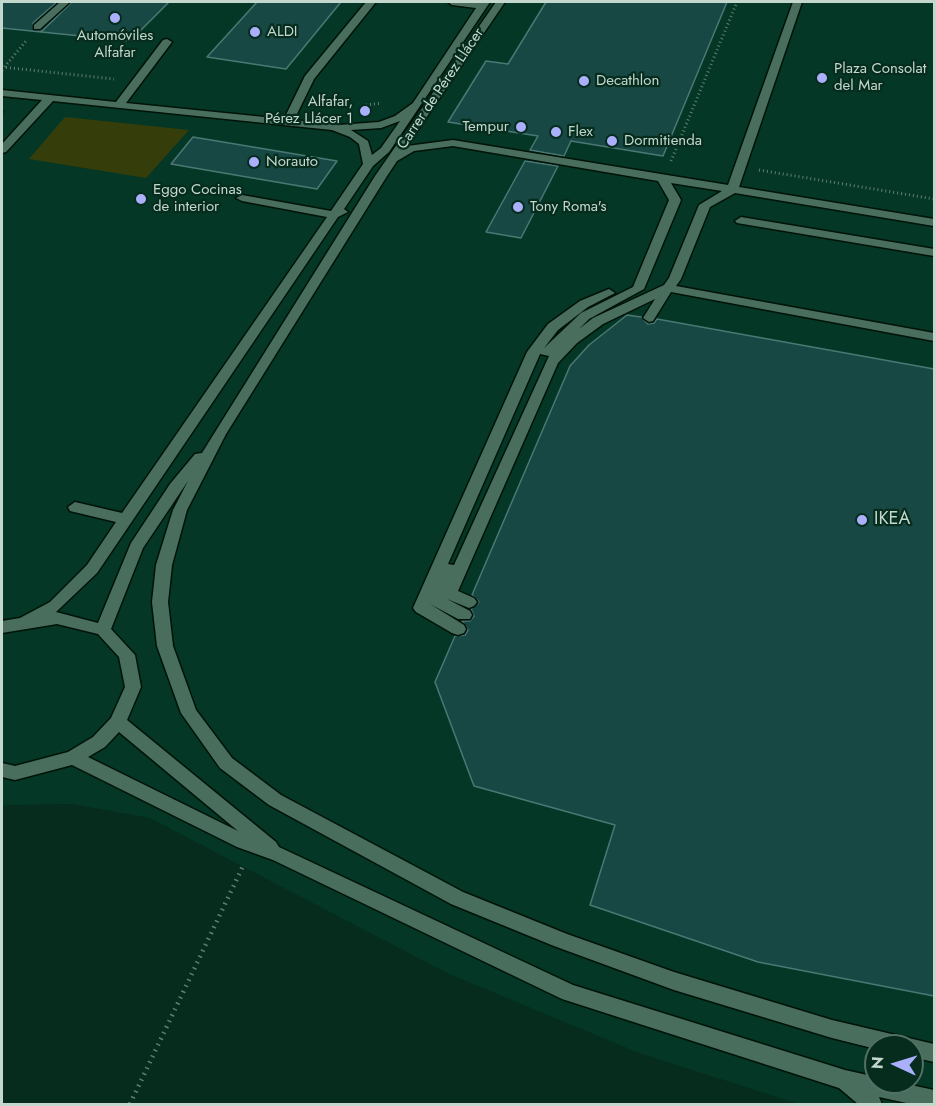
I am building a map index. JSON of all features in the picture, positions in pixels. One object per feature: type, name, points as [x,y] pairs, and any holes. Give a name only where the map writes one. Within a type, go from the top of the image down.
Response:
[{"type":"street","points":[[38,27],[65,2]]},
{"type":"street","points":[[288,122],[309,78],[371,2]]},
{"type":"street","points":[[452,2],[484,4]]},
{"type":"street","name":"Carrer de Pérez Llácer","points":[[381,176],[396,158],[500,2]]},
{"type":"street","points":[[650,318],[675,279],[705,205],[732,190],[798,2]]},
{"type":"street","name":"Carrer de Pérez Llácer","points":[[334,127],[417,105],[484,4]]},
{"type":"street","points":[[118,105],[167,42]]},
{"type":"street","points":[[2,93],[334,127],[354,135],[364,143],[369,164]]},
{"type":"street","points":[[2,150],[50,98]]},
{"type":"street","points":[[26,622],[55,606],[92,568],[369,164],[385,150],[417,105]]},
{"type":"street","points":[[396,158],[411,148],[453,143],[934,223]]},
{"type":"street","points":[[242,198],[334,215],[344,211],[359,190],[381,176]]},
{"type":"street","points":[[381,176],[219,434],[180,510],[164,565],[160,602],[165,646],[189,713],[226,763],[274,800],[457,898],[561,940],[674,981],[864,1037]]},
{"type":"street","points":[[663,179],[675,200],[644,275],[626,286],[584,304],[553,327],[534,352],[421,608],[464,615],[449,594],[552,361],[572,340],[598,321],[668,288],[934,337]]},
{"type":"street","points":[[324,270],[318,251],[337,223],[334,215]]},
{"type":"street","points":[[741,221],[934,253]]},
{"type":"street","points":[[103,630],[135,547],[175,487],[219,434]]},
{"type":"street","points":[[75,507],[125,519]]},
{"type":"street","points":[[2,626],[57,618],[103,630],[127,655],[133,687],[118,722],[99,742],[73,758],[15,773],[2,771]]},
{"type":"street","points":[[118,722],[279,855]]},
{"type":"street","points":[[73,758],[243,842],[279,855],[569,993],[845,1080],[934,1100]]},
{"type":"street","points":[[845,1080],[872,1104]]},
{"type":"path","points":[[679,164],[671,162],[737,2]]},
{"type":"path","points":[[2,70],[38,27]]},
{"type":"path","points":[[740,167],[934,199]]},
{"type":"path","points":[[130,1104],[247,858]]},
{"type":"shaded area","points":[[2,2],[934,2],[934,1104],[799,1104],[639,1053],[447,973],[150,818],[73,804],[2,805],[2,116],[6,111],[2,110]]},
{"type":"shaded area","points":[[65,117],[189,130],[146,178],[29,159]]},
{"type":"building","name":"Automóviles Alfafar","points":[[2,2],[57,2],[33,23],[34,31],[42,31],[72,2],[169,2],[130,41],[2,28]]},
{"type":"building","points":[[257,2],[341,2],[286,69],[207,57]]},
{"type":"building","name":"Decathlon","points":[[546,2],[727,2],[663,156],[571,141],[564,156],[530,150],[538,136],[448,122],[486,61],[508,64]]},
{"type":"building","name":"Norauto","points":[[193,137],[337,161],[317,189],[171,164]]},
{"type":"building","name":"Tony Roma's","points":[[525,161],[558,166],[521,238],[486,232]]},
{"type":"building","points":[[627,315],[641,317],[648,324],[654,323],[657,319],[934,369],[934,996],[758,962],[590,905],[615,825],[474,786],[435,682],[455,636],[465,635],[468,630],[462,621],[470,621],[474,616],[471,609],[479,602],[472,595],[570,366],[589,345]]},
{"type":"place","name":"Automóviles Alfafar","points":[[115,18]]},
{"type":"place","name":"ALDI","points":[[255,32]]},
{"type":"place","name":"Plaza Consolat del Mar","points":[[822,78]]},
{"type":"place","name":"Decathlon","points":[[584,81]]},
{"type":"place","name":"Alfafar, Pérez Llácer 1","points":[[365,111]]},
{"type":"place","name":"Tempur","points":[[521,127]]},
{"type":"place","name":"Flex","points":[[556,132]]},
{"type":"place","name":"Dormitienda","points":[[612,141]]},
{"type":"place","name":"Norauto","points":[[254,162]]},
{"type":"place","name":"Eggo Cocinas de interior","points":[[141,199]]},
{"type":"place","name":"Tony Roma's","points":[[518,207]]},
{"type":"place","name":"IKEA","points":[[862,520]]}]
